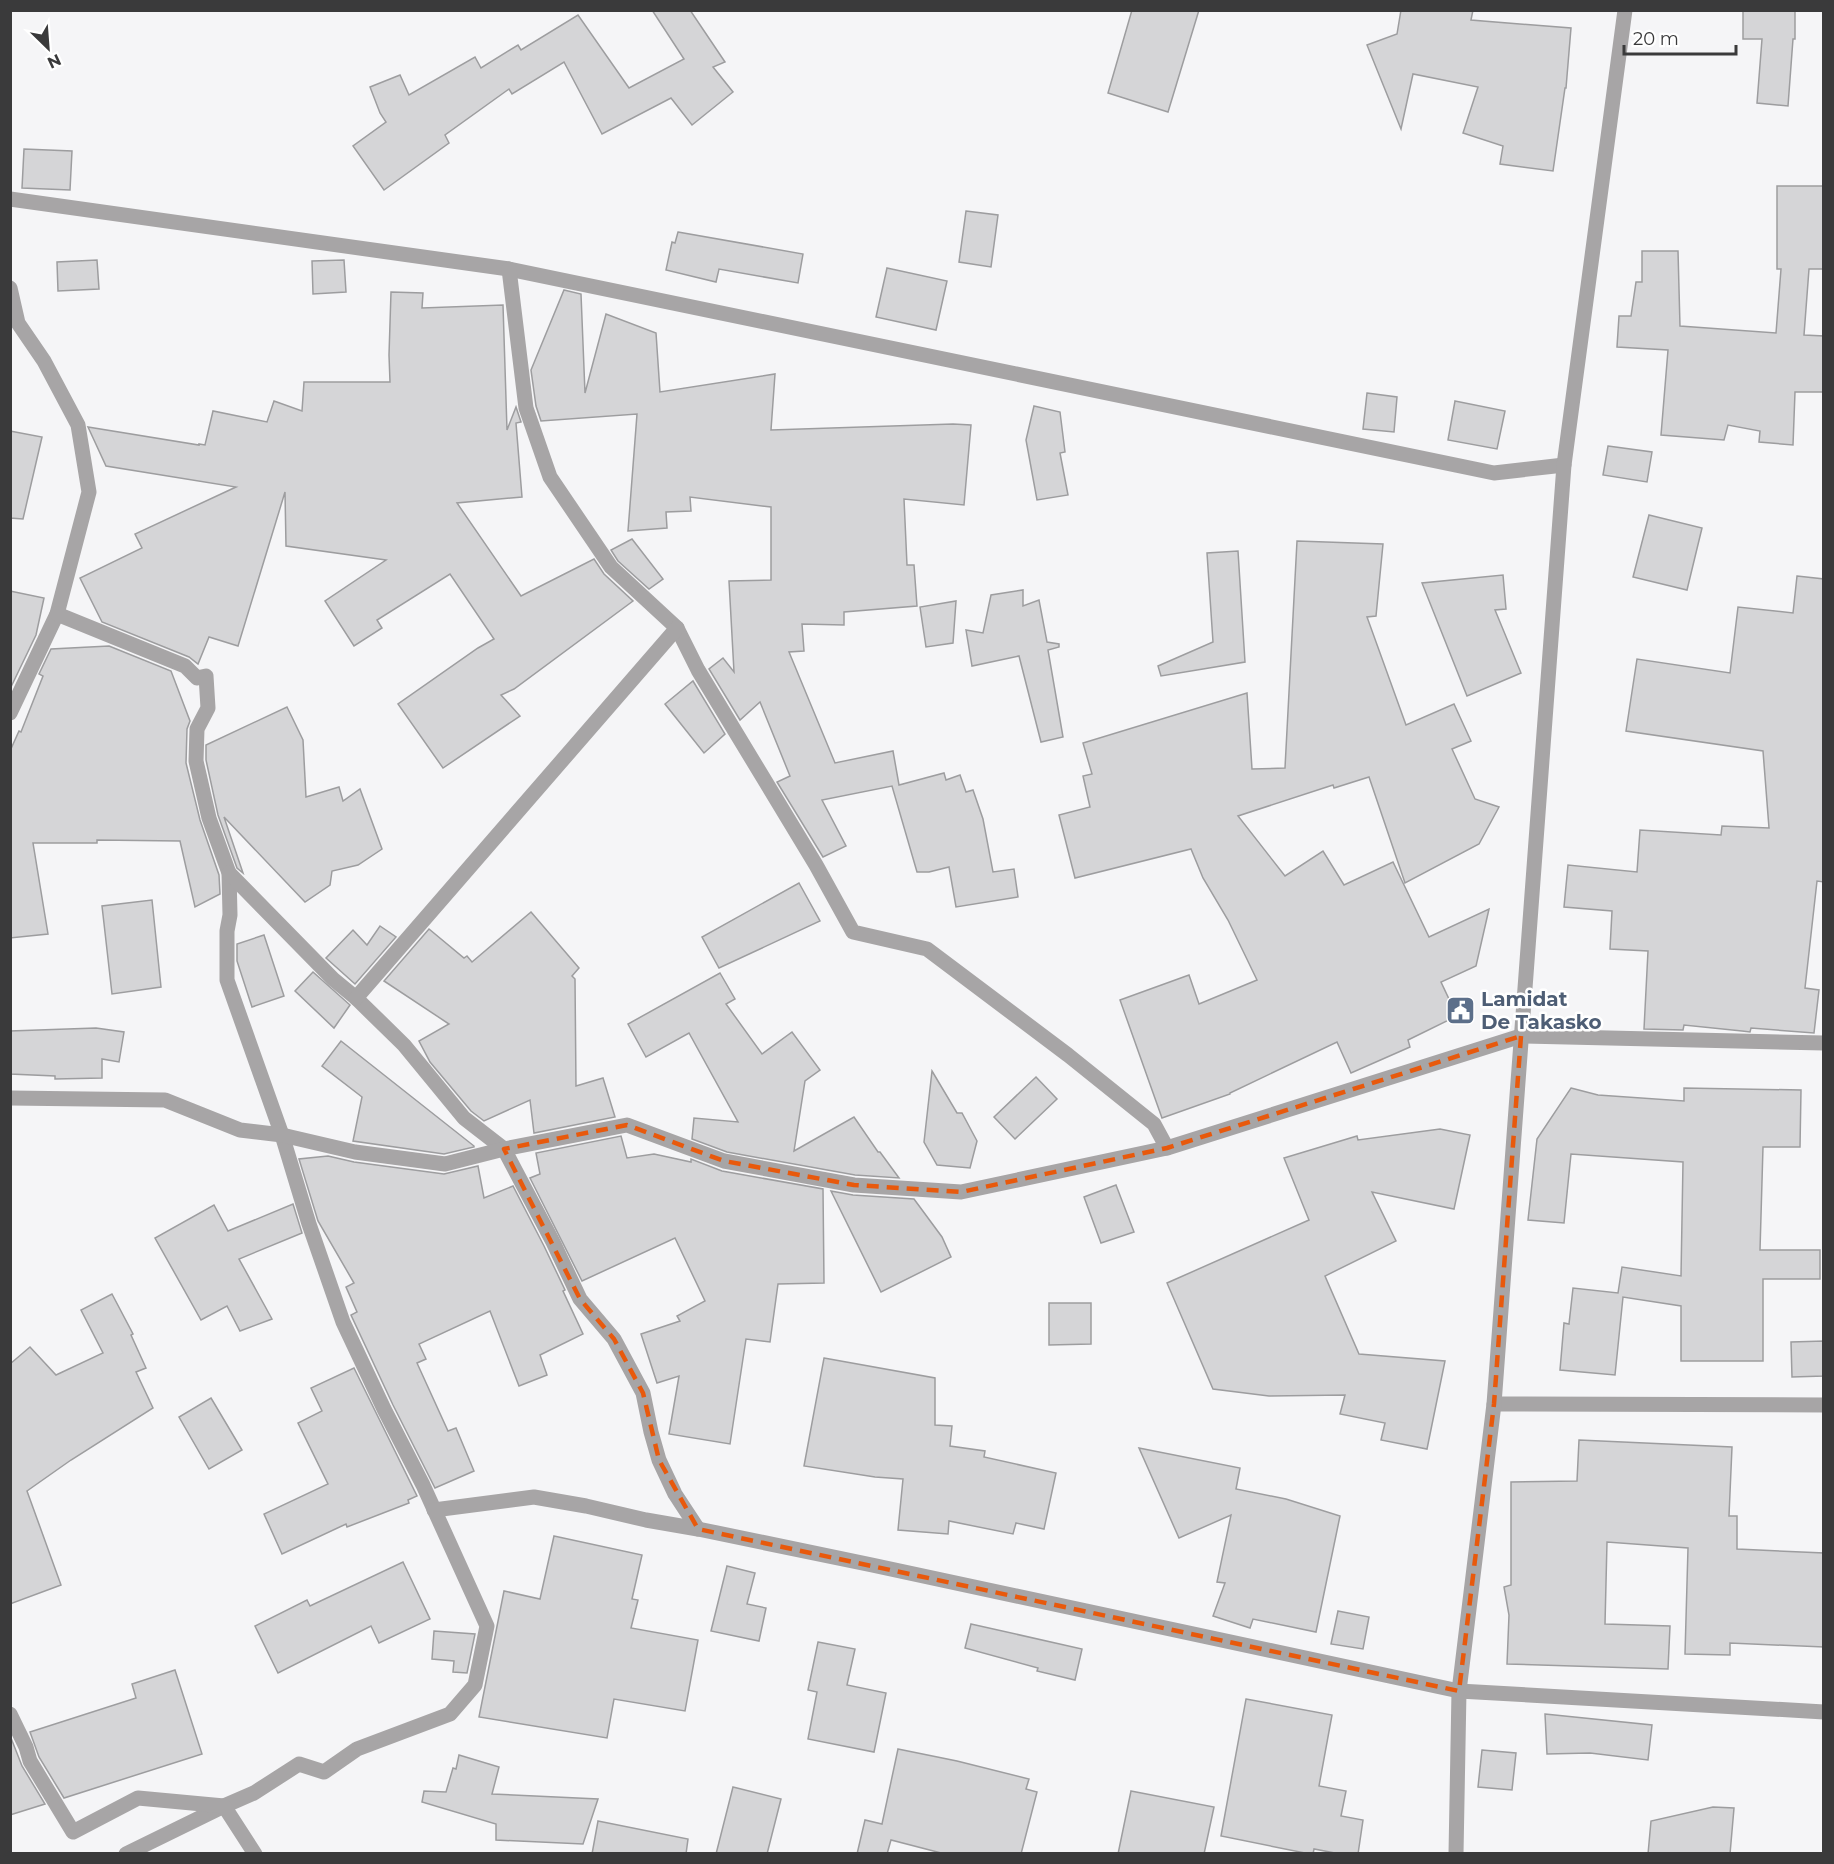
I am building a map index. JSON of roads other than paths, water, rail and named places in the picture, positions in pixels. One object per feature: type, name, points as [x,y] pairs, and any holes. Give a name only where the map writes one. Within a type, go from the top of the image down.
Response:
[{"type":"street","points":[[1456,1854],[1459,1691],[1494,1404],[1564,465],[1625,10]]},
{"type":"street","points":[[10,200],[509,269],[1494,473],[1564,465]]},
{"type":"street","points":[[509,269],[526,408],[550,477],[611,567],[677,628],[698,670],[816,865],[853,932],[927,949],[1068,1055],[1154,1124],[1167,1148]]},
{"type":"street","points":[[10,288],[18,323],[44,361],[78,425],[89,492],[57,614],[10,713]]},
{"type":"street","points":[[57,614],[185,666],[197,678],[206,676],[208,708],[196,729],[196,761],[209,818],[229,873],[230,915],[226,931],[227,980],[282,1136],[343,1322],[487,1626],[475,1685],[450,1714],[357,1749],[324,1772],[299,1764],[254,1793],[126,1854]]},
{"type":"street","points":[[356,998],[677,628]]},
{"type":"street","points":[[229,873],[333,979],[404,1045],[464,1118],[504,1149],[580,1299],[614,1339],[643,1393],[659,1460],[675,1494],[698,1529]]},
{"type":"street","points":[[10,1098],[165,1100],[240,1130],[282,1136],[355,1152],[445,1164],[504,1149],[627,1125],[724,1161],[854,1185],[961,1192],[1167,1148],[1521,1036],[1824,1043]]},
{"type":"street","points":[[1494,1404],[1824,1405]]},
{"type":"street","points":[[434,1510],[534,1497],[586,1506],[1459,1691],[1824,1712]]},
{"type":"street","points":[[10,1714],[26,1747],[30,1761],[74,1832],[138,1798],[224,1806]]},
{"type":"street","points":[[224,1806],[255,1854]]},
{"type":"place","name":"Lamidat De Takasko","points":[[1460,1010]]}]
